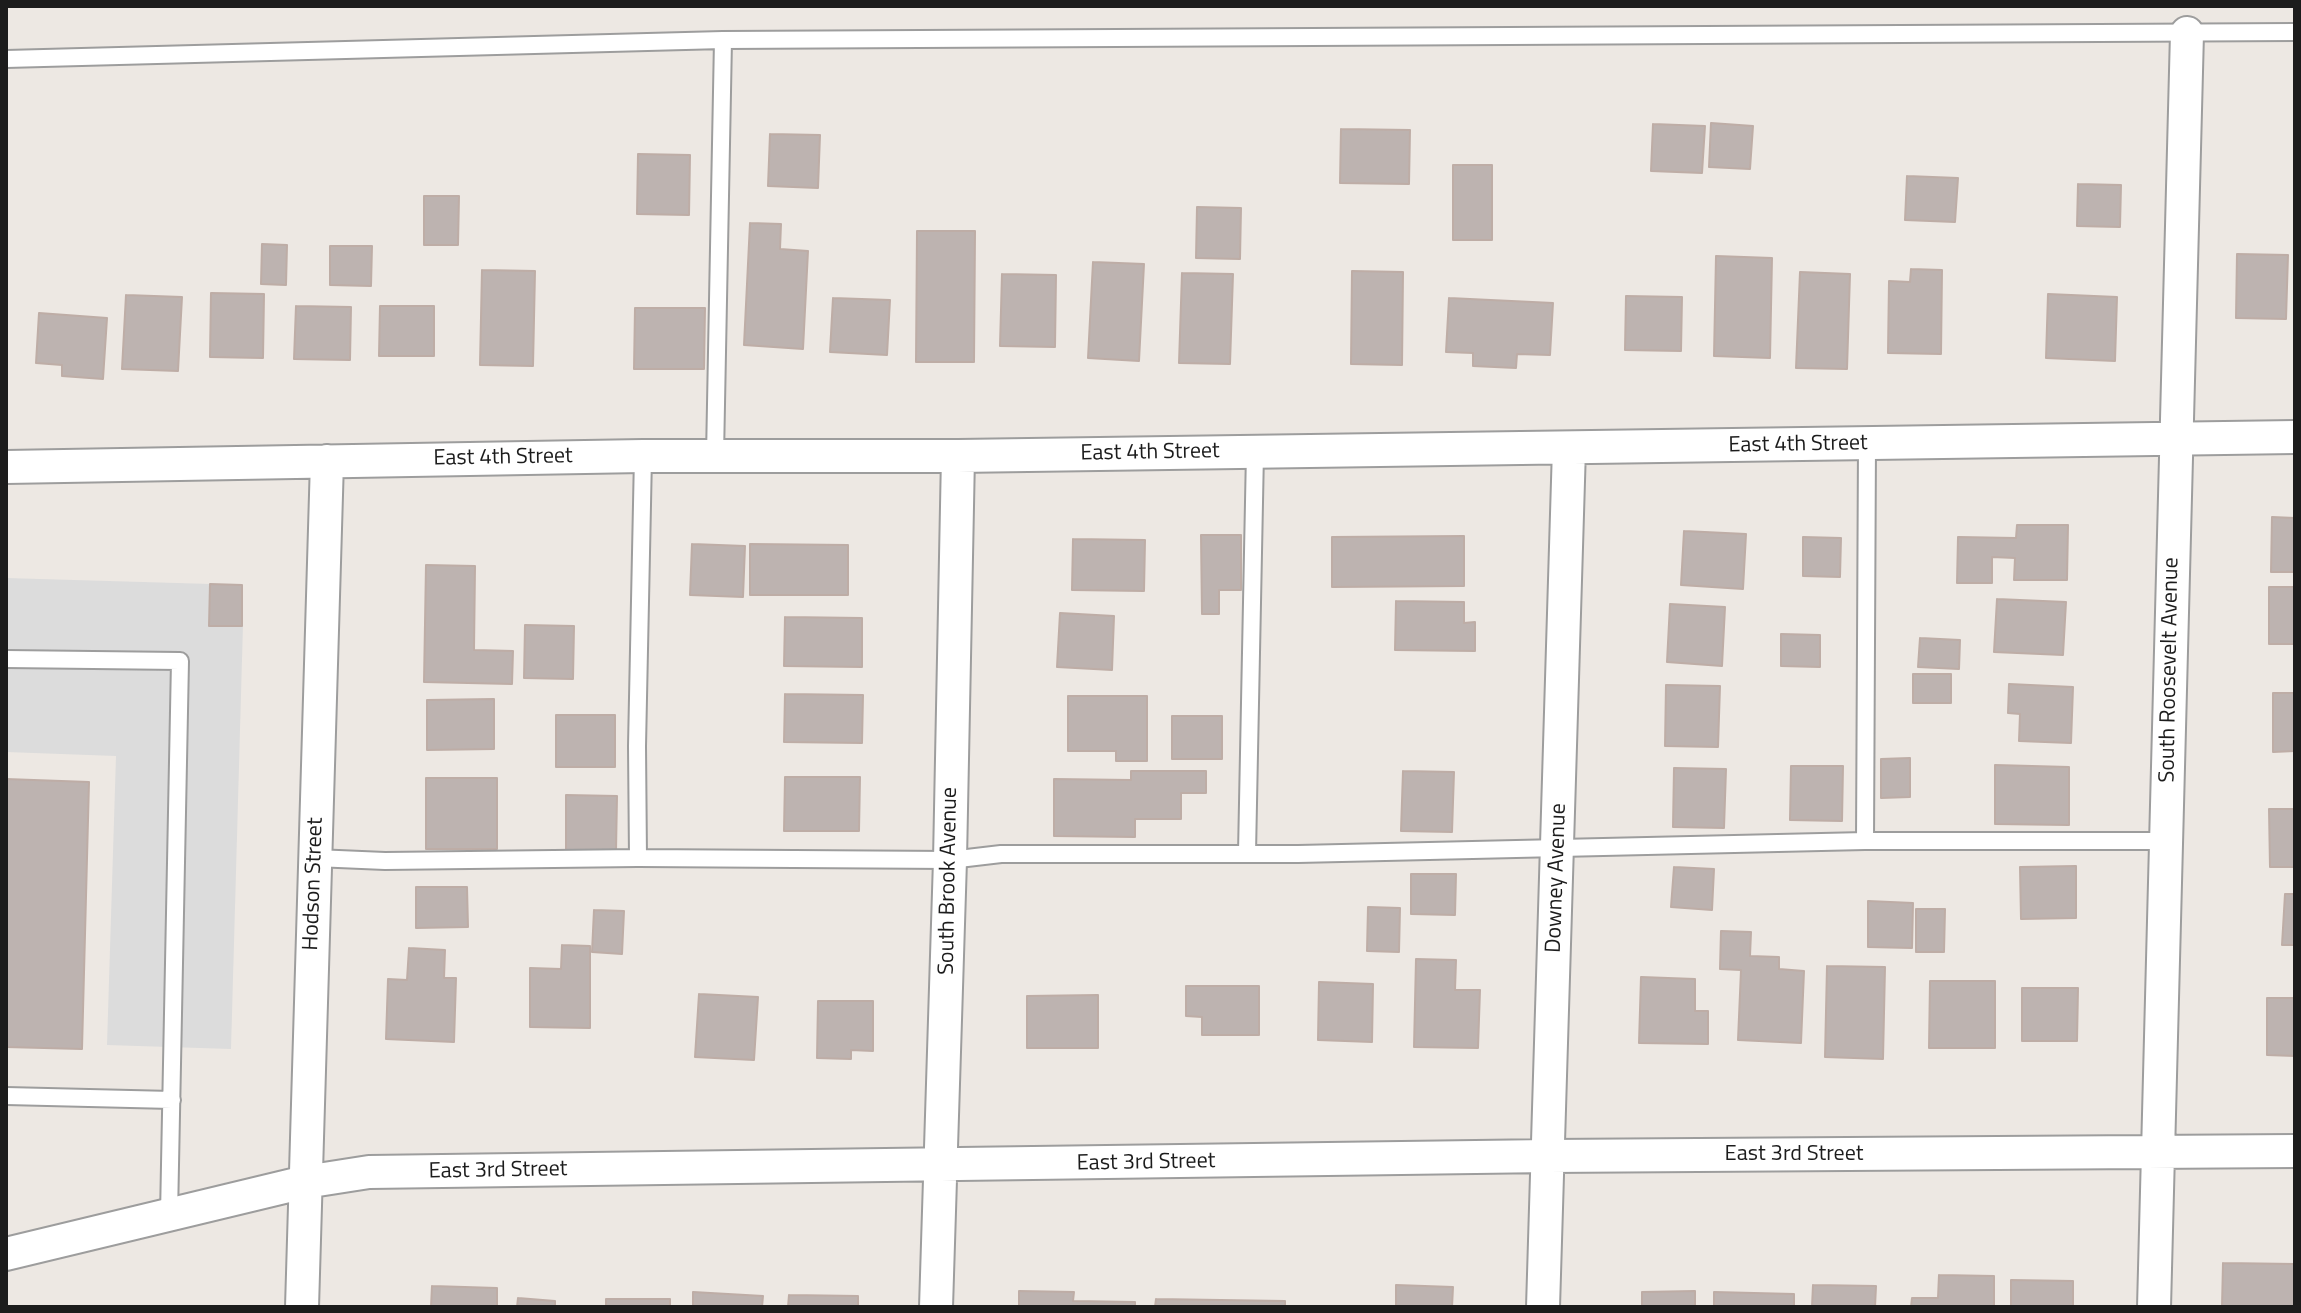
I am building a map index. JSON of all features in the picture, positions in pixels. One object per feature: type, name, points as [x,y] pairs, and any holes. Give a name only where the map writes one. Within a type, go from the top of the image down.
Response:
[{"type":"street","name":"South Roosevelt Avenue","points":[[2154,1307],[2187,33]]},
{"type":"street","name":"East 4th Street","points":[[6,467],[643,456],[958,456],[2295,437]]},
{"type":"street","name":"Downey Avenue","points":[[1543,1307],[1569,448]]},
{"type":"street","name":"South Brook Avenue","points":[[936,1307],[950,860],[958,456]]},
{"type":"street","name":"Hodson Street","points":[[302,1307],[327,461]]},
{"type":"street","name":"East 3rd Street","points":[[6,1254],[305,1182],[369,1172],[1549,1156],[2295,1151]]},
{"type":"lane","points":[[6,59],[723,40],[2295,32]]},
{"type":"lane","points":[[715,456],[723,40]]},
{"type":"lane","points":[[1865,841],[1867,444]]},
{"type":"lane","points":[[1247,853],[1255,452]]},
{"type":"lane","points":[[638,858],[643,456]]},
{"type":"lane","points":[[6,659],[180,661],[169,1215]]},
{"type":"lane","points":[[315,858],[385,861],[638,858],[950,860],[1001,854],[1247,853],[1865,841],[2166,841]]},
{"type":"lane","points":[[6,1096],[172,1100]]},
{"type":"shaded area","points":[[6,578],[211,584],[210,624],[243,624],[231,1049],[107,1045],[116,756],[6,752]]},
{"type":"building","points":[[1711,123],[1753,126],[1750,169],[1709,167]]},
{"type":"building","points":[[1653,124],[1705,126],[1702,173],[1651,171]]},
{"type":"building","points":[[1341,129],[1410,130],[1409,184],[1340,183]]},
{"type":"building","points":[[770,134],[820,135],[818,188],[768,186]]},
{"type":"building","points":[[638,154],[690,155],[689,215],[637,214]]},
{"type":"building","points":[[1453,165],[1492,165],[1492,240],[1453,240]]},
{"type":"building","points":[[1907,176],[1958,178],[1955,222],[1905,220]]},
{"type":"building","points":[[2078,184],[2121,185],[2120,227],[2077,226]]},
{"type":"building","points":[[424,196],[459,196],[458,245],[424,245]]},
{"type":"building","points":[[1197,207],[1241,208],[1240,259],[1196,258]]},
{"type":"building","points":[[750,223],[781,224],[780,249],[808,251],[803,349],[744,345]]},
{"type":"building","points":[[917,231],[975,231],[974,362],[916,362]]},
{"type":"building","points":[[262,244],[287,245],[286,285],[261,284]]},
{"type":"building","points":[[330,246],[372,246],[371,286],[330,285]]},
{"type":"building","points":[[2237,254],[2288,255],[2286,319],[2236,318]]},
{"type":"building","points":[[1716,256],[1772,258],[1770,358],[1714,356]]},
{"type":"building","points":[[1093,262],[1144,264],[1139,361],[1088,358]]},
{"type":"building","points":[[1911,269],[1942,270],[1941,354],[1888,353],[1889,281],[1910,282]]},
{"type":"building","points":[[482,270],[535,271],[533,366],[480,365]]},
{"type":"building","points":[[1352,271],[1403,272],[1402,365],[1351,364]]},
{"type":"building","points":[[1800,272],[1850,274],[1847,369],[1796,368]]},
{"type":"building","points":[[1182,273],[1233,274],[1230,364],[1179,363]]},
{"type":"building","points":[[1002,274],[1056,275],[1055,347],[1000,346]]},
{"type":"building","points":[[211,293],[264,294],[263,358],[210,357]]},
{"type":"building","points":[[2048,294],[2117,297],[2115,361],[2046,358]]},
{"type":"building","points":[[126,295],[182,297],[178,371],[122,369]]},
{"type":"building","points":[[1626,296],[1682,297],[1681,351],[1625,350]]},
{"type":"building","points":[[833,298],[890,300],[887,355],[830,352]]},
{"type":"building","points":[[1449,298],[1553,303],[1550,355],[1517,354],[1516,368],[1473,366],[1473,353],[1446,352]]},
{"type":"building","points":[[296,306],[351,307],[350,360],[294,359]]},
{"type":"building","points":[[380,306],[434,306],[434,356],[379,356]]},
{"type":"building","points":[[635,308],[705,308],[704,369],[634,369]]},
{"type":"building","points":[[39,313],[107,318],[103,379],[62,376],[62,365],[36,363]]},
{"type":"building","points":[[2272,517],[2295,518],[2295,572],[2271,572]]},
{"type":"building","points":[[2017,525],[2068,525],[2067,580],[2014,580],[2015,558],[1992,557],[1992,583],[1957,583],[1958,537],[2016,538]]},
{"type":"building","points":[[1684,531],[1746,534],[1743,589],[1681,585]]},
{"type":"building","points":[[1201,535],[1241,535],[1241,590],[1219,590],[1219,614],[1202,614]]},
{"type":"building","points":[[1464,536],[1464,586],[1332,587],[1332,537]]},
{"type":"building","points":[[1803,537],[1841,538],[1840,577],[1803,576]]},
{"type":"building","points":[[1073,539],[1145,540],[1144,591],[1072,590]]},
{"type":"building","points":[[692,544],[745,546],[743,597],[690,595]]},
{"type":"building","points":[[750,544],[848,545],[848,595],[750,595]]},
{"type":"building","points":[[426,565],[475,566],[474,650],[513,651],[512,684],[424,682]]},
{"type":"building","points":[[210,584],[242,585],[242,626],[209,626]]},
{"type":"building","points":[[2269,587],[2295,587],[2295,644],[2269,644]]},
{"type":"building","points":[[1997,599],[2066,602],[2063,655],[1994,652]]},
{"type":"building","points":[[1396,601],[1464,602],[1464,623],[1475,622],[1475,651],[1395,650]]},
{"type":"building","points":[[1670,604],[1725,607],[1722,666],[1667,662]]},
{"type":"building","points":[[1060,613],[1114,616],[1112,670],[1057,667]]},
{"type":"building","points":[[785,617],[862,618],[862,667],[784,666]]},
{"type":"building","points":[[525,625],[574,626],[573,679],[524,678]]},
{"type":"building","points":[[1781,634],[1820,635],[1820,667],[1781,666]]},
{"type":"building","points":[[1920,638],[1960,640],[1959,669],[1918,667]]},
{"type":"building","points":[[1913,674],[1951,674],[1951,703],[1913,703]]},
{"type":"building","points":[[2009,684],[2073,687],[2071,743],[2019,741],[2020,714],[2008,713]]},
{"type":"building","points":[[1666,685],[1720,686],[1718,747],[1665,746]]},
{"type":"building","points":[[2273,693],[2295,693],[2295,751],[2273,752]]},
{"type":"building","points":[[785,694],[863,695],[862,743],[784,742]]},
{"type":"building","points":[[1068,696],[1147,696],[1147,761],[1116,761],[1116,751],[1068,751]]},
{"type":"building","points":[[494,699],[494,749],[427,750],[427,700]]},
{"type":"building","points":[[556,715],[615,715],[615,767],[556,767]]},
{"type":"building","points":[[1172,716],[1222,716],[1222,759],[1172,759]]},
{"type":"building","points":[[1910,758],[1910,797],[1881,798],[1881,759]]},
{"type":"building","points":[[1995,765],[2069,767],[2069,825],[1995,824]]},
{"type":"building","points":[[1791,766],[1843,766],[1842,821],[1790,820]]},
{"type":"building","points":[[1674,768],[1726,769],[1724,828],[1673,827]]},
{"type":"building","points":[[1131,771],[1206,771],[1206,793],[1181,793],[1181,819],[1135,819],[1135,837],[1054,836],[1054,779],[1131,780]]},
{"type":"building","points":[[1403,771],[1454,772],[1452,832],[1401,831]]},
{"type":"building","points":[[785,777],[860,777],[859,831],[784,831]]},
{"type":"building","points":[[426,778],[497,778],[497,849],[426,849]]},
{"type":"building","points":[[6,779],[89,782],[82,1049],[6,1047]]},
{"type":"building","points":[[566,795],[617,796],[616,851],[566,850]]},
{"type":"building","points":[[2269,809],[2295,809],[2295,867],[2270,867]]},
{"type":"building","points":[[2076,866],[2076,918],[2021,919],[2020,867]]},
{"type":"building","points":[[1674,867],[1714,869],[1712,910],[1671,907]]},
{"type":"building","points":[[1411,874],[1456,874],[1455,915],[1411,914]]},
{"type":"building","points":[[416,887],[467,887],[468,927],[416,928]]},
{"type":"building","points":[[2285,894],[2295,894],[2295,945],[2282,945]]},
{"type":"building","points":[[1868,901],[1913,903],[1912,948],[1868,947]]},
{"type":"building","points":[[1368,907],[1400,908],[1399,952],[1367,951]]},
{"type":"building","points":[[1916,909],[1945,909],[1944,952],[1916,952]]},
{"type":"building","points":[[594,910],[624,911],[622,954],[592,952]]},
{"type":"building","points":[[1721,931],[1751,932],[1750,956],[1779,957],[1779,969],[1804,971],[1801,1043],[1738,1040],[1741,970],[1720,969]]},
{"type":"building","points":[[562,945],[590,946],[590,1028],[530,1027],[530,968],[561,969]]},
{"type":"building","points":[[409,948],[445,950],[444,978],[456,978],[454,1042],[386,1039],[388,979],[407,980]]},
{"type":"building","points":[[1416,959],[1456,960],[1455,990],[1480,990],[1478,1048],[1414,1047]]},
{"type":"building","points":[[1827,966],[1885,967],[1883,1059],[1825,1057]]},
{"type":"building","points":[[1641,977],[1695,979],[1695,1011],[1708,1011],[1708,1044],[1639,1043]]},
{"type":"building","points":[[1930,981],[1995,981],[1995,1048],[1929,1048]]},
{"type":"building","points":[[1319,982],[1373,984],[1372,1042],[1318,1040]]},
{"type":"building","points":[[1186,986],[1259,986],[1259,1035],[1202,1035],[1202,1017],[1186,1016]]},
{"type":"building","points":[[2022,988],[2078,988],[2077,1041],[2022,1041]]},
{"type":"building","points":[[699,994],[758,997],[754,1060],[695,1057]]},
{"type":"building","points":[[1098,995],[1098,1048],[1027,1048],[1027,996]]},
{"type":"building","points":[[2267,998],[2295,998],[2295,1056],[2267,1055]]},
{"type":"building","points":[[818,1001],[873,1001],[873,1051],[851,1050],[851,1059],[817,1058]]},
{"type":"building","points":[[2223,1263],[2295,1264],[2295,1307],[2222,1307]]},
{"type":"building","points":[[1939,1275],[1994,1276],[1994,1307],[1911,1307],[1912,1298],[1938,1298]]},
{"type":"building","points":[[2011,1280],[2073,1281],[2073,1307],[2011,1307]]},
{"type":"building","points":[[1396,1285],[1453,1287],[1452,1307],[1396,1307]]},
{"type":"building","points":[[1813,1285],[1876,1286],[1875,1307],[1812,1307]]},
{"type":"building","points":[[432,1286],[497,1288],[497,1307],[431,1307]]},
{"type":"building","points":[[1019,1291],[1074,1292],[1073,1301],[1135,1302],[1135,1307],[1019,1307]]},
{"type":"building","points":[[1695,1291],[1695,1307],[1642,1307],[1642,1292]]},
{"type":"building","points":[[693,1292],[763,1296],[762,1307],[693,1307]]},
{"type":"building","points":[[1714,1292],[1794,1294],[1794,1307],[1714,1307]]},
{"type":"building","points":[[789,1295],[858,1296],[858,1307],[788,1307]]},
{"type":"building","points":[[518,1298],[555,1301],[555,1307],[517,1307]]},
{"type":"building","points":[[606,1299],[670,1299],[670,1307],[606,1307]]},
{"type":"building","points":[[1156,1299],[1285,1301],[1285,1307],[1155,1307]]}]
